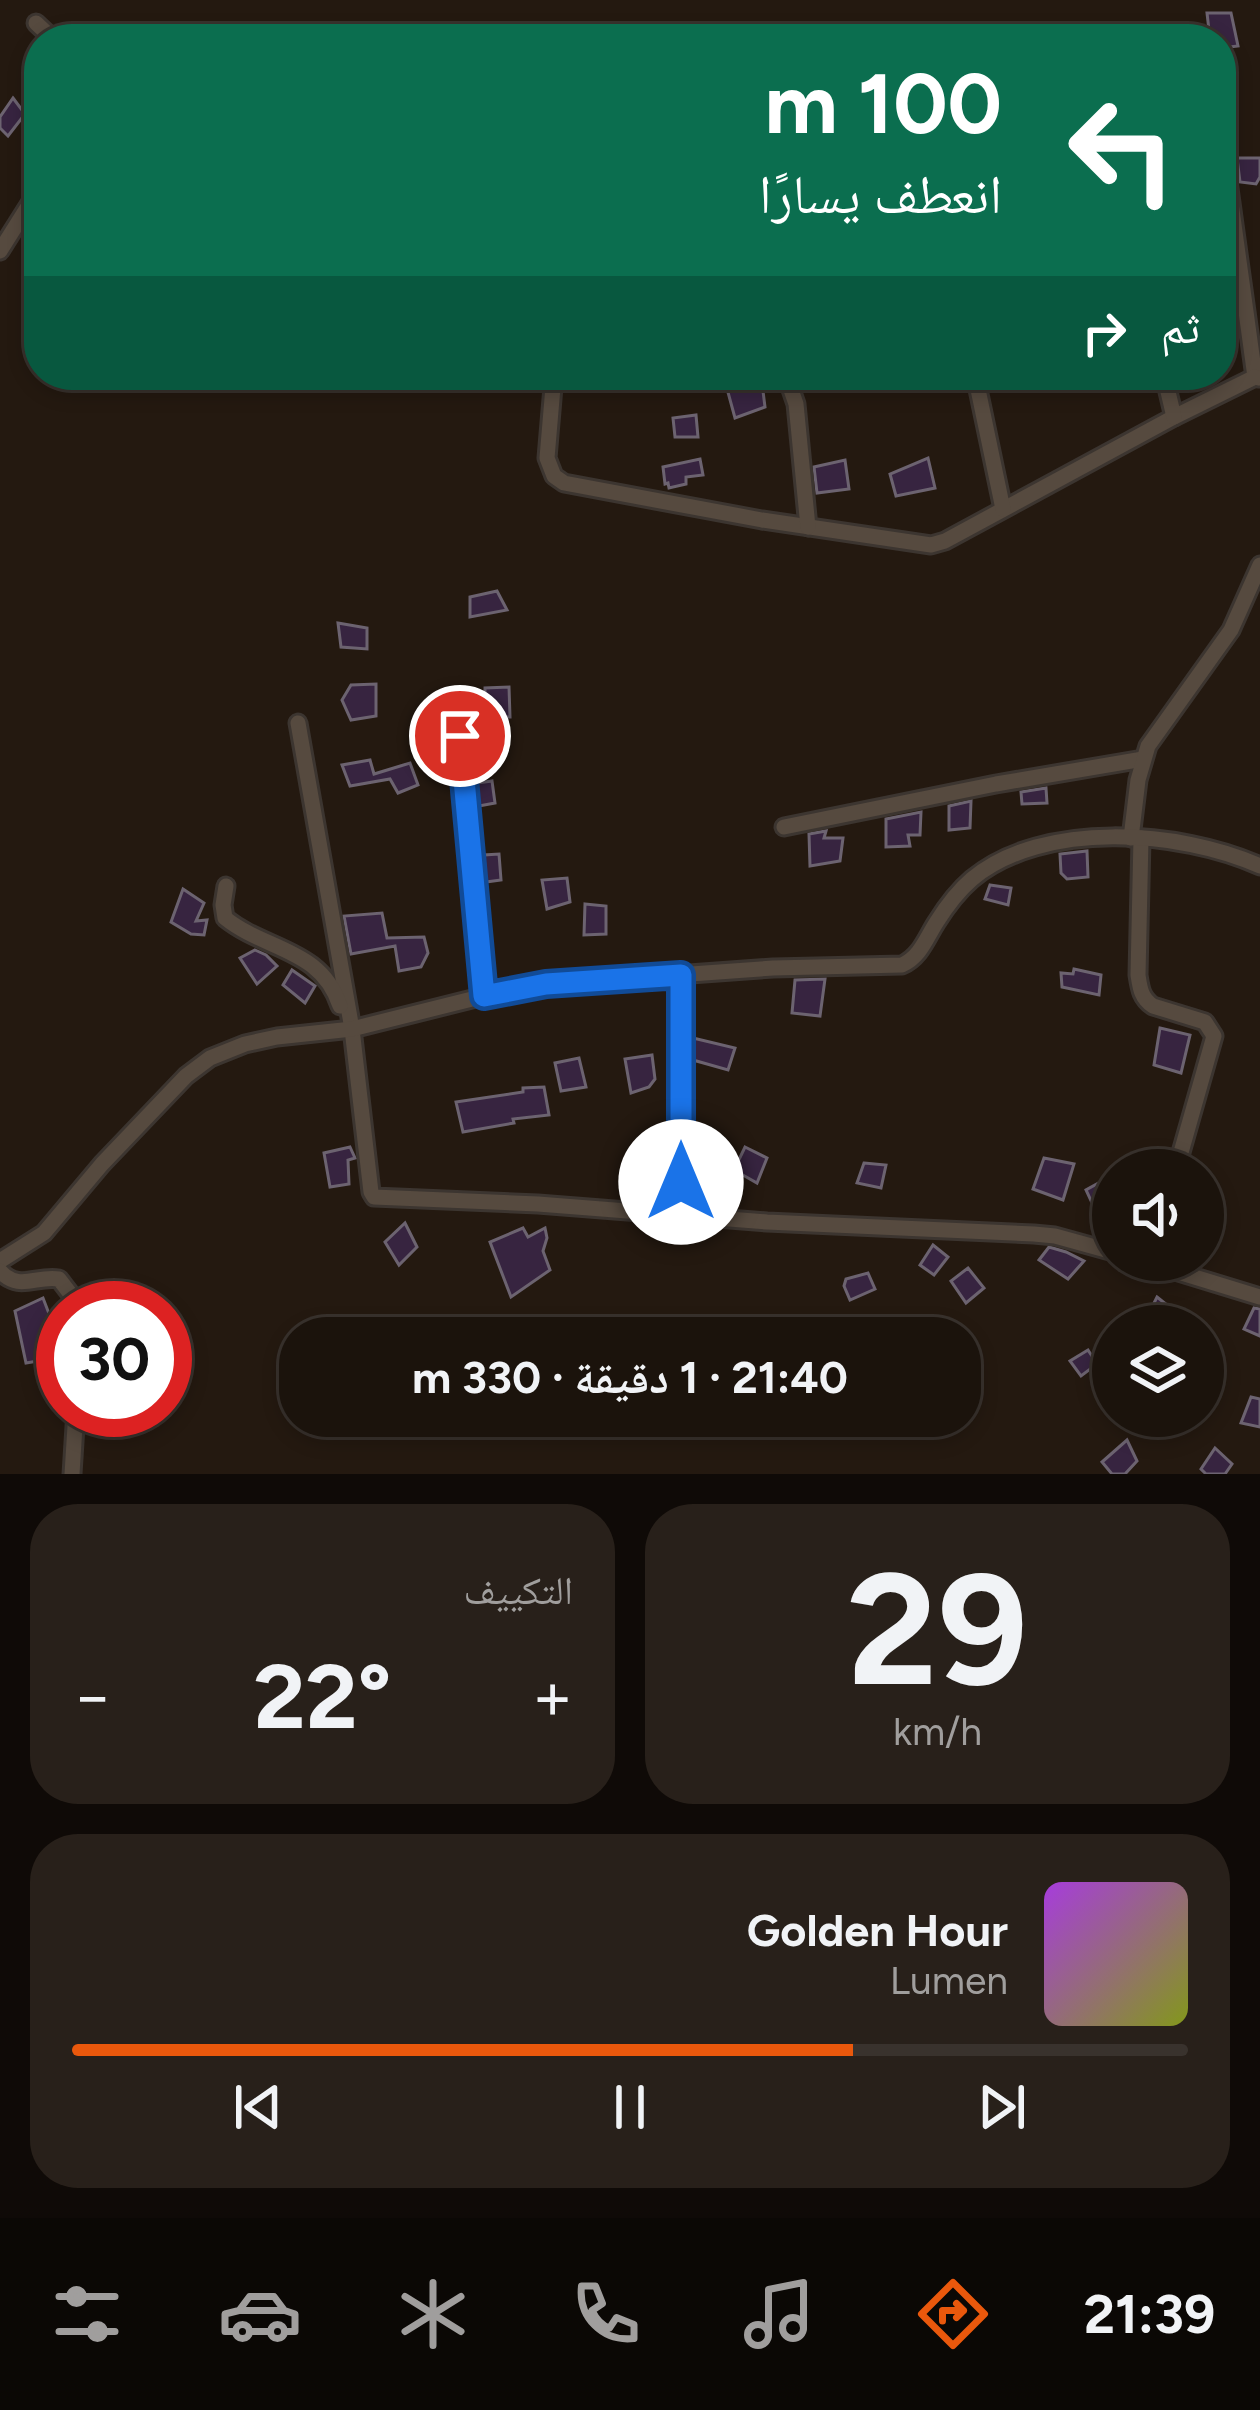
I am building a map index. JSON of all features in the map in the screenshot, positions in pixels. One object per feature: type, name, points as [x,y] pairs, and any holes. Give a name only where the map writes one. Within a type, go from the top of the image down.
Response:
[{"type":"street","points":[[0,251],[24,213]]},
{"type":"street","points":[[1236,234],[1257,377]]},
{"type":"street","points":[[553,390],[547,458],[549,468],[564,483],[939,544],[1230,390]]},
{"type":"street","points":[[791,390],[808,526]]},
{"type":"street","points":[[978,390],[1004,509]]},
{"type":"street","points":[[1168,390],[1174,417]]},
{"type":"street","points":[[1182,1149],[1214,1036],[1205,1022],[1153,1006],[1141,992],[1138,780],[1143,759],[1167,718],[1231,630],[1260,566]]},
{"type":"street","points":[[298,723],[351,1022],[374,1197],[1055,1236],[1092,1246]]},
{"type":"street","points":[[460,736],[484,996]]},
{"type":"street","points":[[784,827],[1143,759]]},
{"type":"street","points":[[0,1261],[44,1233],[186,1076],[210,1058],[245,1044],[546,984],[773,968],[902,965],[920,952],[947,907],[970,881],[1048,844],[1136,838],[1212,849],[1260,866]]},
{"type":"street","points":[[226,886],[223,911],[230,922],[323,974],[351,1022]]},
{"type":"street","points":[[681,975],[681,1216]]},
{"type":"street","points":[[0,1270],[19,1283],[50,1277],[61,1281]]},
{"type":"street","points":[[1209,1281],[1260,1297]]},
{"type":"street","points":[[72,1474],[74,1437]]},
{"type":"building","points":[[1207,13],[1231,13],[1233,24],[1208,24]]},
{"type":"building","points":[[13,98],[24,113],[8,136],[0,128],[0,117]]},
{"type":"building","points":[[1237,158],[1260,158],[1256,184],[1240,182]]},
{"type":"building","points":[[727,390],[763,390],[765,407],[735,418]]},
{"type":"building","points":[[696,415],[698,437],[675,437],[673,418]]},
{"type":"building","points":[[928,458],[935,488],[896,496],[890,474]]},
{"type":"building","points":[[700,459],[703,475],[686,477],[686,484],[669,488],[665,484],[663,467]]},
{"type":"building","points":[[845,460],[849,489],[817,493],[814,467]]},
{"type":"building","points":[[497,591],[507,610],[470,617],[470,597]]},
{"type":"building","points":[[338,623],[367,628],[367,649],[341,647]]},
{"type":"building","points":[[376,684],[376,716],[351,720],[342,700],[351,685]]},
{"type":"building","points":[[509,687],[510,717],[485,717],[485,688]]},
{"type":"building","points":[[370,760],[374,774],[410,763],[418,785],[398,793],[390,779],[350,786],[342,765]]},
{"type":"building","points":[[492,781],[495,803],[479,806],[477,783]]},
{"type":"building","points":[[1046,788],[1047,803],[1022,804],[1021,792]]},
{"type":"building","points":[[971,801],[970,828],[949,830],[949,806]]},
{"type":"building","points":[[921,812],[920,835],[908,835],[910,846],[886,847],[886,819]]},
{"type":"building","points":[[826,831],[824,838],[843,838],[840,861],[810,866],[809,834]]},
{"type":"building","points":[[1087,851],[1088,877],[1067,879],[1061,873],[1060,854]]},
{"type":"building","points":[[499,854],[501,880],[486,882],[484,855]]},
{"type":"building","points":[[567,878],[570,902],[547,909],[542,880]]},
{"type":"building","points":[[990,885],[1011,888],[1008,905],[985,899]]},
{"type":"building","points":[[183,889],[204,903],[196,921],[207,920],[204,935],[191,934],[171,922]]},
{"type":"building","points":[[585,904],[606,906],[606,934],[584,935]]},
{"type":"building","points":[[382,913],[387,938],[424,937],[428,953],[421,967],[399,971],[395,946],[351,954],[344,916]]},
{"type":"building","points":[[255,950],[277,966],[257,984],[240,958]]},
{"type":"building","points":[[1074,969],[1101,975],[1099,995],[1062,987],[1061,973],[1073,974]]},
{"type":"building","points":[[292,970],[315,986],[305,1003],[283,985]]},
{"type":"building","points":[[825,979],[820,1016],[792,1013],[795,980]]},
{"type":"building","points":[[1160,1028],[1190,1035],[1181,1073],[1154,1065]]},
{"type":"building","points":[[693,1038],[735,1048],[728,1070],[693,1060]]},
{"type":"building","points":[[652,1055],[655,1079],[649,1087],[631,1093],[625,1059]]},
{"type":"building","points":[[579,1058],[586,1087],[561,1091],[555,1063]]},
{"type":"building","points":[[544,1087],[549,1115],[463,1132],[456,1102]]},
{"type":"building","points":[[350,1147],[355,1158],[348,1160],[349,1184],[330,1187],[324,1153]]},
{"type":"building","points":[[745,1147],[767,1158],[757,1183],[734,1170]]},
{"type":"building","points":[[1044,1158],[1074,1164],[1063,1200],[1033,1189]]},
{"type":"building","points":[[864,1163],[886,1165],[881,1188],[857,1183]]},
{"type":"building","points":[[405,1223],[417,1247],[399,1265],[385,1242]]},
{"type":"building","points":[[523,1228],[528,1237],[545,1228],[543,1251],[550,1270],[511,1297],[490,1242]]},
{"type":"building","points":[[933,1245],[948,1257],[934,1275],[920,1265]]},
{"type":"building","points":[[1049,1247],[1084,1261],[1068,1279],[1039,1260]]},
{"type":"building","points":[[968,1268],[984,1288],[966,1303],[951,1281]]},
{"type":"building","points":[[868,1273],[875,1289],[850,1300],[846,1279]]},
{"type":"building","points":[[36,1301],[36,1361],[26,1363],[15,1311]]},
{"type":"building","points":[[1254,1308],[1260,1309],[1260,1336],[1244,1329]]},
{"type":"building","points":[[1088,1350],[1092,1368],[1081,1376],[1070,1361]]},
{"type":"building","points":[[1251,1397],[1260,1399],[1260,1427],[1241,1423]]},
{"type":"building","points":[[1127,1440],[1137,1461],[1125,1474],[1112,1474],[1102,1462]]},
{"type":"building","points":[[1215,1448],[1232,1464],[1225,1474],[1206,1474],[1201,1469]]},
{"type":"route","points":[[460,736],[484,996],[524,986],[681,975],[681,1182]]}]
